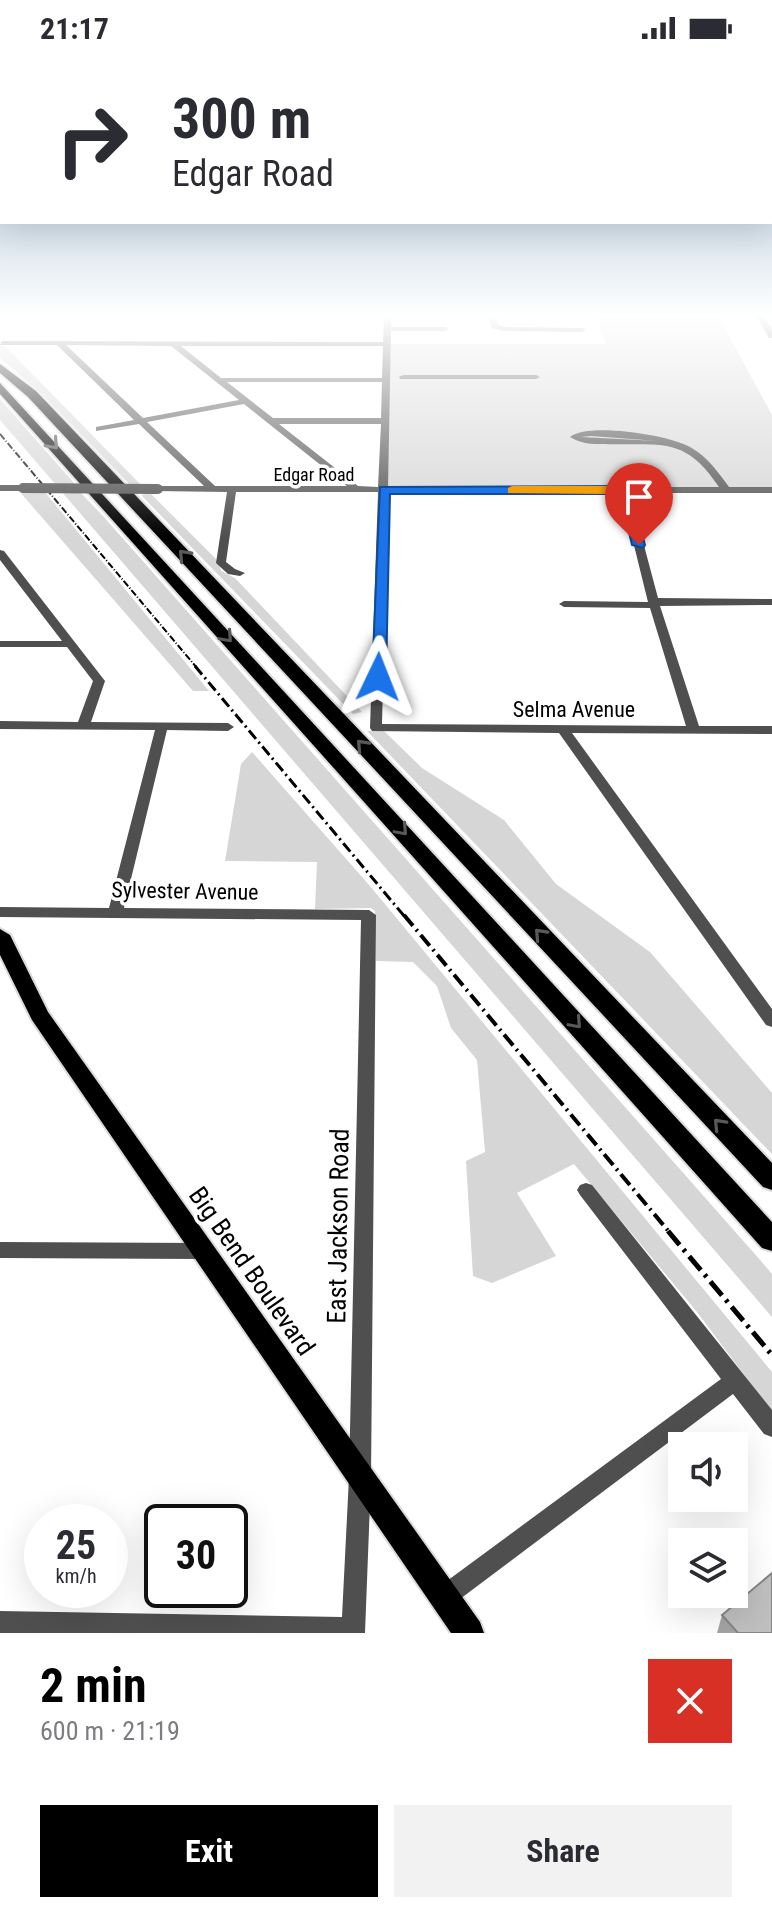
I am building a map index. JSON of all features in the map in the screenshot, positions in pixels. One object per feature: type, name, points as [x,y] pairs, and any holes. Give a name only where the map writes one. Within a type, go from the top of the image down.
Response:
[{"type":"highway","points":[[2,390],[772,1240]]},
{"type":"highway","points":[[25,390],[772,1180]]},
{"type":"main road","name":"Big Bend Boulevard","points":[[0,935],[39,1015],[469,1633]]},
{"type":"street","points":[[109,390],[212,489]]},
{"type":"street","points":[[232,390],[357,490]]},
{"type":"street","points":[[384,490],[386,390]]},
{"type":"street","points":[[99,429],[246,401]]},
{"type":"street","points":[[272,421],[385,421]]},
{"type":"street","points":[[677,444],[585,441],[574,437],[586,433],[663,436],[677,444],[709,466],[726,490]]},
{"type":"street","name":"Edgar Road","points":[[0,488],[772,490]]},
{"type":"street","points":[[232,489],[221,563],[232,572],[240,573]]},
{"type":"street","name":"Selma Avenue","points":[[384,490],[376,728],[772,730]]},
{"type":"street","points":[[625,490],[654,603],[694,730]]},
{"type":"street","points":[[0,553],[99,681],[83,726]]},
{"type":"street","points":[[564,604],[772,602]]},
{"type":"street","points":[[0,644],[68,644]]},
{"type":"street","points":[[0,725],[228,727]]},
{"type":"street","points":[[115,913],[162,726]]},
{"type":"street","points":[[562,728],[772,1021]]},
{"type":"street","name":"Sylvester Avenue","points":[[0,912],[369,915]]},
{"type":"street","name":"East Jackson Road","points":[[353,1631],[360,1477],[369,915]]},
{"type":"street","points":[[586,1190],[772,1427]]},
{"type":"street","points":[[0,1250],[201,1251]]},
{"type":"street","points":[[444,1597],[736,1380]]},
{"type":"street","points":[[0,1623],[353,1631]]},
{"type":"shaded area","points":[[37,390],[48,390],[142,486],[131,486]]},
{"type":"shaded area","points":[[388,390],[758,390],[772,415],[772,489],[386,489]]},
{"type":"shaded area","points":[[0,399],[73,485],[56,485],[0,420]]},
{"type":"shaded area","points":[[19,491],[44,491],[209,691],[193,691]]},
{"type":"shaded area","points":[[61,491],[79,491],[103,516],[761,1261],[772,1274],[772,1317]]},
{"type":"shaded area","points":[[150,493],[219,562],[221,571],[235,578],[362,712],[353,714],[141,495]]},
{"type":"shaded area","points":[[367,731],[384,731],[422,768],[504,820],[556,884],[650,952],[772,1093],[772,1154]]},
{"type":"shaded area","points":[[252,752],[370,886],[772,1372],[772,1412],[697,1312],[574,1164],[517,1193],[556,1256],[492,1283],[473,1276],[466,1161],[485,1152],[477,1060],[451,1028],[437,986],[413,962],[376,961],[375,911],[371,908],[315,909],[317,862],[225,861],[241,764]]},
{"type":"building","points":[[772,1573],[772,1633],[738,1633],[722,1615],[730,1608],[748,1608],[748,1593]]},
{"type":"railway","points":[[0,434],[197,668]]},
{"type":"railway","points":[[195,666],[405,917]]},
{"type":"railway","points":[[404,915],[670,1233]]},
{"type":"railway","points":[[668,1231],[772,1355]]},
{"type":"slow traffic","points":[[512,490],[609,490]]},
{"type":"route","points":[[378,677],[384,490],[625,490],[639,545]]}]
